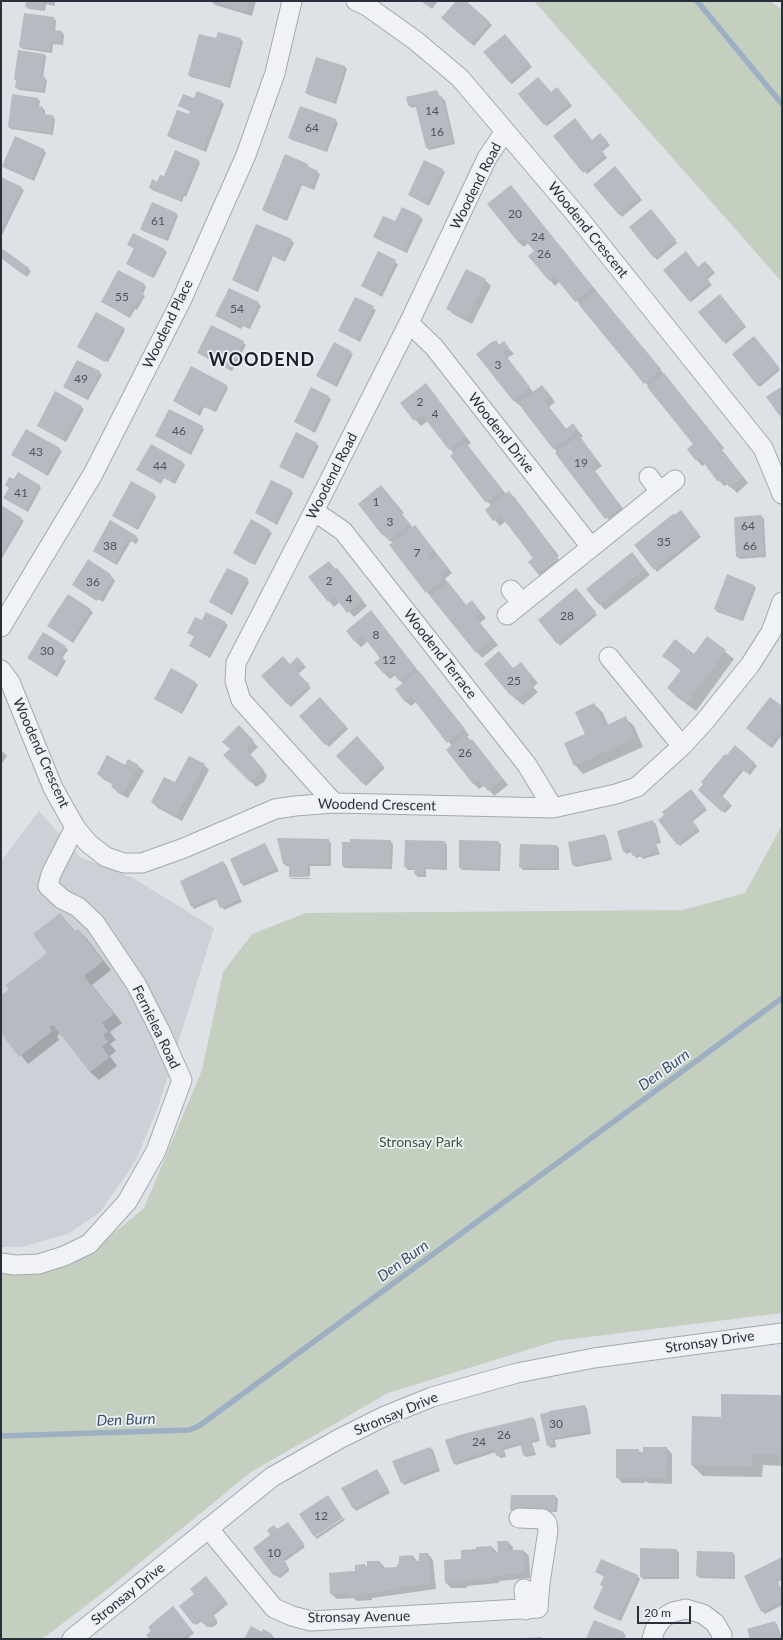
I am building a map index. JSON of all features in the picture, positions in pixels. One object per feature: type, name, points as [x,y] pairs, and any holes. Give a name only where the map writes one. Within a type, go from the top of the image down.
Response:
[{"type":"street","name":"Woodend Place","points":[[1,627],[93,474],[182,299],[246,155],[275,73],[292,1]]},
{"type":"street","name":"Woodend Crescent","points":[[356,1],[367,6],[416,41],[460,78],[578,217],[763,448],[782,494]]},
{"type":"street","name":"Woodend Road","points":[[334,803],[241,700],[235,681],[236,663],[409,323],[487,158],[505,131]]},
{"type":"street","name":"Woodend Drive","points":[[409,323],[434,347],[591,547]]},
{"type":"street","points":[[507,615],[516,596],[591,547],[654,485],[675,480]]},
{"type":"street","name":"Woodend Terrace","points":[[314,511],[343,531],[528,765],[553,808]]},
{"type":"street","name":"Woodend Crescent","points":[[1,670],[10,682],[53,788],[75,827],[88,843],[106,857],[124,863],[142,863],[184,848],[275,809],[334,803],[553,808],[616,794],[637,786],[682,746],[705,721],[750,665],[771,632],[782,602]]},
{"type":"street","points":[[609,657],[682,746]]},
{"type":"street","name":"Fernielea Road","points":[[1,1263],[15,1265],[39,1264],[64,1256],[89,1244],[128,1202],[156,1151],[182,1080],[160,1031],[136,984],[95,923],[78,907],[62,899],[48,886],[50,874],[75,827]]},
{"type":"street","name":"Stronsay Drive","points":[[72,1639],[272,1477],[339,1439],[385,1416],[432,1397],[518,1373],[594,1358],[782,1333]]},
{"type":"street","points":[[519,1518],[543,1519],[547,1523],[548,1531],[540,1583],[532,1609]]},
{"type":"street","name":"Stronsay Avenue","points":[[208,1528],[274,1608],[292,1616],[311,1621],[532,1609]]},
{"type":"street","points":[[524,1589],[532,1609]]},
{"type":"street","points":[[652,1639],[655,1629],[663,1618],[673,1612],[686,1609],[703,1614],[715,1623],[722,1635],[722,1639]]},
{"type":"shaded area","points":[[39,811],[80,857],[133,878],[214,928],[158,1107],[135,1162],[100,1212],[68,1234],[21,1247],[1,1247],[1,861]]},
{"type":"green space","points":[[534,1],[770,1],[782,10],[782,282]]},
{"type":"green space","name":"Stronsay Park","points":[[782,825],[782,1313],[556,1341],[388,1393],[251,1472],[109,1588],[46,1636],[39,1639],[1,1639],[1,1270],[47,1272],[91,1252],[144,1208],[202,1070],[223,972],[252,934],[306,913],[683,910],[745,893]]},
{"type":"building","points":[[26,1],[53,1],[53,4],[43,2],[42,9],[25,7]]},
{"type":"building","points":[[215,1],[249,1],[246,11]]},
{"type":"building","points":[[421,1],[433,1],[429,7]]},
{"type":"building","points":[[456,1],[466,1],[490,22],[471,44],[441,18]]},
{"type":"building","points":[[24,13],[54,17],[53,30],[62,31],[61,43],[51,42],[50,51],[19,47]]},
{"type":"building","points":[[218,32],[241,38],[227,87],[188,75],[199,34],[216,38]]},
{"type":"building","points":[[505,34],[530,64],[509,82],[483,52]]},
{"type":"building","points":[[18,50],[44,54],[41,76],[45,76],[43,91],[15,88],[16,80],[14,80]]},
{"type":"building","points":[[316,57],[345,66],[334,102],[305,93]]},
{"type":"building","points":[[538,77],[551,92],[557,87],[570,103],[544,125],[518,94]]},
{"type":"building","points":[[437,90],[439,97],[442,96],[453,142],[426,148],[415,104],[408,106],[406,97]]},
{"type":"building","points":[[197,91],[222,101],[203,150],[167,136],[177,110],[189,114],[190,111],[178,106],[183,94],[194,98]]},
{"type":"building","points":[[12,94],[38,98],[37,106],[43,107],[42,114],[53,115],[51,133],[8,127]]},
{"type":"building","points":[[300,106],[336,119],[325,151],[288,138]]},
{"type":"building","points":[[575,118],[592,140],[600,133],[608,142],[600,149],[605,155],[583,173],[553,136]]},
{"type":"building","points":[[15,136],[44,149],[32,179],[2,166]]},
{"type":"building","points":[[175,150],[199,160],[183,195],[179,200],[149,188],[152,179],[157,182],[160,175],[164,176]]},
{"type":"building","points":[[285,154],[308,164],[307,166],[318,171],[311,188],[300,183],[285,220],[262,210]]},
{"type":"building","points":[[424,160],[443,169],[426,204],[408,195]]},
{"type":"building","points":[[615,166],[640,197],[619,215],[593,185]]},
{"type":"building","points":[[1,177],[22,187],[1,230]]},
{"type":"building","points":[[511,185],[593,287],[575,302],[554,276],[549,281],[528,256],[534,251],[523,238],[518,242],[487,204]]},
{"type":"building","points":[[152,202],[177,213],[165,240],[140,229]]},
{"type":"building","points":[[402,207],[421,216],[404,251],[373,237],[383,216],[395,221]]},
{"type":"building","points":[[651,209],[676,240],[654,258],[629,227]]},
{"type":"building","points":[[256,224],[292,239],[283,260],[271,255],[255,290],[232,280]]},
{"type":"building","points":[[133,233],[165,249],[151,277],[126,264],[134,248],[127,245]]},
{"type":"building","points":[[3,249],[29,268],[24,275],[1,258],[1,252]]},
{"type":"building","points":[[378,251],[396,260],[379,295],[361,286]]},
{"type":"building","points":[[686,251],[698,267],[705,261],[713,271],[705,277],[710,282],[688,300],[663,270]]},
{"type":"building","points":[[466,269],[486,279],[466,319],[446,309]]},
{"type":"building","points":[[118,270],[145,284],[141,291],[143,292],[135,308],[132,307],[128,316],[101,302]]},
{"type":"building","points":[[229,288],[259,302],[247,328],[240,324],[239,327],[215,316]]},
{"type":"building","points":[[596,291],[661,369],[644,384],[579,305]]},
{"type":"building","points":[[720,294],[745,325],[723,342],[698,312]]},
{"type":"building","points":[[355,297],[374,306],[357,340],[338,331]]},
{"type":"building","points":[[96,312],[123,327],[105,362],[77,347]]},
{"type":"building","points":[[211,325],[244,341],[230,370],[197,353]]},
{"type":"building","points":[[754,336],[779,367],[757,385],[732,354]]},
{"type":"building","points":[[496,340],[499,345],[504,341],[509,348],[503,352],[530,387],[513,401],[476,354]]},
{"type":"building","points":[[334,342],[351,351],[334,385],[316,376]]},
{"type":"building","points":[[77,360],[100,371],[86,399],[63,387]]},
{"type":"building","points":[[191,366],[227,385],[213,411],[202,405],[197,414],[173,401]]},
{"type":"building","points":[[664,373],[719,442],[717,444],[743,477],[730,488],[722,478],[718,482],[700,458],[696,461],[687,449],[693,444],[647,387]]},
{"type":"building","points":[[426,383],[466,437],[449,450],[422,415],[414,421],[400,403]]},
{"type":"building","points":[[542,385],[550,396],[544,401],[566,429],[573,423],[578,430],[553,449],[518,403]]},
{"type":"building","points":[[782,386],[782,419],[766,397]]},
{"type":"building","points":[[311,387],[329,396],[312,431],[294,422]]},
{"type":"building","points":[[55,391],[82,406],[63,440],[37,426]]},
{"type":"building","points":[[169,409],[203,426],[189,453],[155,436]]},
{"type":"building","points":[[26,429],[60,448],[46,474],[11,455]]},
{"type":"building","points":[[296,432],[317,443],[300,477],[279,467]]},
{"type":"building","points":[[579,435],[597,460],[590,466],[622,507],[605,519],[555,453]]},
{"type":"building","points":[[466,443],[502,489],[486,503],[450,456]]},
{"type":"building","points":[[151,444],[183,462],[172,482],[162,476],[158,482],[136,470]]},
{"type":"building","points":[[18,472],[40,485],[25,510],[3,498],[9,488],[5,485],[9,477],[14,479]]},
{"type":"building","points":[[271,480],[292,490],[275,523],[255,513]]},
{"type":"building","points":[[131,481],[155,494],[136,528],[112,516]]},
{"type":"building","points":[[381,485],[399,507],[397,508],[410,524],[389,541],[384,534],[382,535],[358,504]]},
{"type":"building","points":[[509,491],[554,550],[552,551],[558,559],[538,574],[528,562],[533,558],[501,516],[493,521],[485,510]]},
{"type":"building","points":[[1,505],[22,518],[1,554]]},
{"type":"building","points":[[681,510],[699,534],[654,570],[634,545],[673,514],[674,515]]},
{"type":"building","points":[[762,515],[764,555],[736,557],[734,517]]},
{"type":"building","points":[[251,519],[270,530],[252,564],[233,553]]},
{"type":"building","points":[[110,520],[137,536],[134,542],[128,539],[115,564],[93,551]]},
{"type":"building","points":[[415,525],[434,550],[426,556],[430,561],[438,555],[447,567],[440,573],[444,579],[426,593],[389,545]]},
{"type":"building","points":[[632,552],[645,569],[599,605],[586,589]]},
{"type":"building","points":[[88,559],[109,573],[108,575],[113,578],[100,600],[95,597],[94,599],[72,585]]},
{"type":"building","points":[[329,561],[335,569],[337,568],[363,600],[347,613],[335,597],[328,602],[308,577]]},
{"type":"building","points":[[227,568],[248,578],[229,613],[209,602]]},
{"type":"building","points":[[727,574],[754,585],[740,620],[714,609]]},
{"type":"building","points":[[448,582],[466,605],[472,600],[481,612],[475,617],[493,639],[476,653],[430,596]]},
{"type":"building","points":[[576,588],[596,612],[557,644],[538,620]]},
{"type":"building","points":[[68,594],[91,609],[71,641],[47,626]]},
{"type":"building","points":[[371,610],[416,668],[399,681],[390,670],[384,674],[374,663],[380,658],[363,636],[355,642],[346,631]]},
{"type":"building","points":[[206,612],[226,622],[208,656],[189,646],[194,636],[187,633],[195,617],[202,620]]},
{"type":"building","points":[[43,632],[66,646],[60,655],[64,658],[54,675],[27,658]]},
{"type":"building","points":[[707,636],[726,650],[687,703],[667,688],[681,670],[662,656],[675,639],[694,654]]},
{"type":"building","points":[[499,651],[513,668],[521,662],[533,677],[529,681],[533,686],[516,700],[484,664]]},
{"type":"building","points":[[283,656],[290,664],[297,657],[304,664],[296,671],[310,685],[288,705],[261,676]]},
{"type":"building","points":[[171,668],[196,682],[180,713],[154,699]]},
{"type":"building","points":[[419,671],[465,729],[447,743],[411,696],[405,702],[395,689]]},
{"type":"building","points":[[320,697],[346,726],[325,745],[299,716]]},
{"type":"building","points":[[770,697],[782,706],[782,730],[769,746],[746,728]]},
{"type":"building","points":[[594,703],[605,726],[626,716],[635,738],[574,766],[564,743],[585,734],[575,712]]},
{"type":"building","points":[[239,725],[254,741],[246,749],[262,770],[258,776],[250,782],[223,755],[230,749],[222,742]]},
{"type":"building","points":[[465,734],[470,741],[472,739],[503,779],[488,791],[479,780],[473,784],[446,750]]},
{"type":"building","points":[[357,736],[383,765],[363,784],[336,756]]},
{"type":"building","points":[[735,745],[755,763],[746,773],[741,769],[720,794],[730,803],[722,812],[698,790],[703,784],[701,782],[725,754],[727,755]]},
{"type":"building","points":[[107,755],[125,765],[128,759],[139,765],[123,794],[111,787],[113,783],[97,774]]},
{"type":"building","points":[[189,756],[205,764],[176,816],[151,802],[164,777],[175,782]]},
{"type":"building","points":[[691,789],[705,807],[691,819],[698,828],[677,845],[658,820],[664,815],[662,812]]},
{"type":"building","points":[[653,820],[659,840],[655,842],[658,852],[640,857],[639,854],[632,856],[631,849],[623,852],[617,831]]},
{"type":"building","points":[[605,834],[610,858],[572,865],[568,842]]},
{"type":"building","points":[[277,838],[329,839],[328,864],[308,864],[308,877],[289,877],[289,864],[283,864]]},
{"type":"building","points":[[350,839],[391,840],[390,867],[342,866],[342,842],[350,842]]},
{"type":"building","points":[[405,840],[445,841],[445,868],[424,867],[424,875],[414,874],[415,868],[404,867]]},
{"type":"building","points":[[459,840],[499,841],[498,869],[459,868]]},
{"type":"building","points":[[265,843],[277,868],[241,884],[230,859]]},
{"type":"building","points":[[520,844],[557,845],[557,868],[519,867]]},
{"type":"building","points":[[223,861],[240,899],[220,908],[215,896],[191,907],[180,881]]},
{"type":"building","points":[[60,913],[75,932],[78,929],[103,961],[84,976],[114,1014],[102,1023],[108,1031],[103,1035],[108,1042],[102,1047],[110,1057],[90,1072],[53,1025],[49,1027],[52,1031],[19,1057],[1,1033],[1,995],[9,990],[6,985],[47,953],[33,934]]},
{"type":"building","points":[[721,1394],[782,1395],[781,1455],[752,1454],[752,1467],[691,1465],[692,1416],[721,1417]]},
{"type":"building","points":[[585,1405],[589,1431],[553,1438],[554,1445],[547,1446],[540,1414]]},
{"type":"building","points":[[533,1417],[538,1439],[530,1441],[534,1452],[523,1455],[520,1443],[502,1447],[504,1454],[496,1456],[494,1449],[453,1463],[445,1440],[463,1434]]},
{"type":"building","points":[[430,1447],[438,1468],[401,1483],[392,1461]]},
{"type":"building","points":[[643,1447],[667,1447],[666,1478],[643,1478],[643,1476],[639,1476],[639,1478],[616,1478],[616,1449],[639,1449],[639,1452],[643,1452]]},
{"type":"building","points":[[377,1469],[389,1490],[353,1509],[341,1488]]},
{"type":"building","points":[[328,1495],[343,1518],[314,1537],[299,1514]]},
{"type":"building","points":[[511,1495],[555,1495],[555,1510],[510,1510]]},
{"type":"building","points":[[288,1522],[304,1544],[283,1559],[287,1564],[287,1569],[277,1576],[273,1575],[253,1548],[270,1535],[267,1530],[274,1525],[277,1529]]},
{"type":"building","points":[[497,1541],[508,1541],[508,1550],[524,1550],[525,1573],[493,1576],[494,1578],[462,1581],[462,1583],[445,1583],[444,1560],[461,1559],[461,1550],[476,1549],[476,1547],[492,1546],[493,1552],[498,1552]]},
{"type":"building","points":[[640,1548],[677,1549],[677,1577],[640,1577]]},
{"type":"building","points":[[697,1551],[733,1552],[733,1577],[696,1576]]},
{"type":"building","points":[[419,1553],[428,1553],[431,1584],[398,1587],[398,1589],[383,1590],[383,1592],[367,1593],[367,1595],[350,1596],[350,1593],[330,1594],[329,1573],[355,1571],[355,1565],[365,1564],[365,1569],[367,1569],[367,1561],[380,1561],[381,1568],[397,1567],[397,1564],[399,1564],[399,1556],[413,1555],[413,1561],[419,1561]]},
{"type":"building","points":[[782,1557],[782,1576],[776,1579],[782,1591],[782,1601],[761,1612],[744,1576]]},
{"type":"building","points":[[601,1559],[638,1575],[618,1620],[593,1608],[603,1586],[600,1585],[604,1576],[595,1572]]},
{"type":"building","points":[[206,1576],[226,1601],[211,1613],[215,1616],[214,1622],[210,1625],[203,1624],[199,1619],[193,1624],[179,1606],[194,1594],[190,1589]]},
{"type":"building","points":[[173,1606],[192,1630],[182,1639],[149,1639],[146,1635],[151,1631],[148,1627]]},
{"type":"building","points":[[594,1620],[624,1632],[621,1639],[586,1639]]},
{"type":"building","points":[[775,1621],[780,1639],[750,1639],[747,1629]]},
{"type":"building","points":[[251,1626],[262,1632],[263,1629],[272,1634],[270,1638],[272,1639],[244,1639]]},
{"type":"building","points":[[542,1637],[542,1639],[525,1639],[525,1638]]},
{"type":"waterway","name":"Den Burn","points":[[697,1],[782,104]]},
{"type":"waterway","name":"Den Burn","points":[[1,1436],[189,1430],[199,1426],[782,998]]},
{"type":"district","name":"WOODEND","points":[[262,360]]}]
